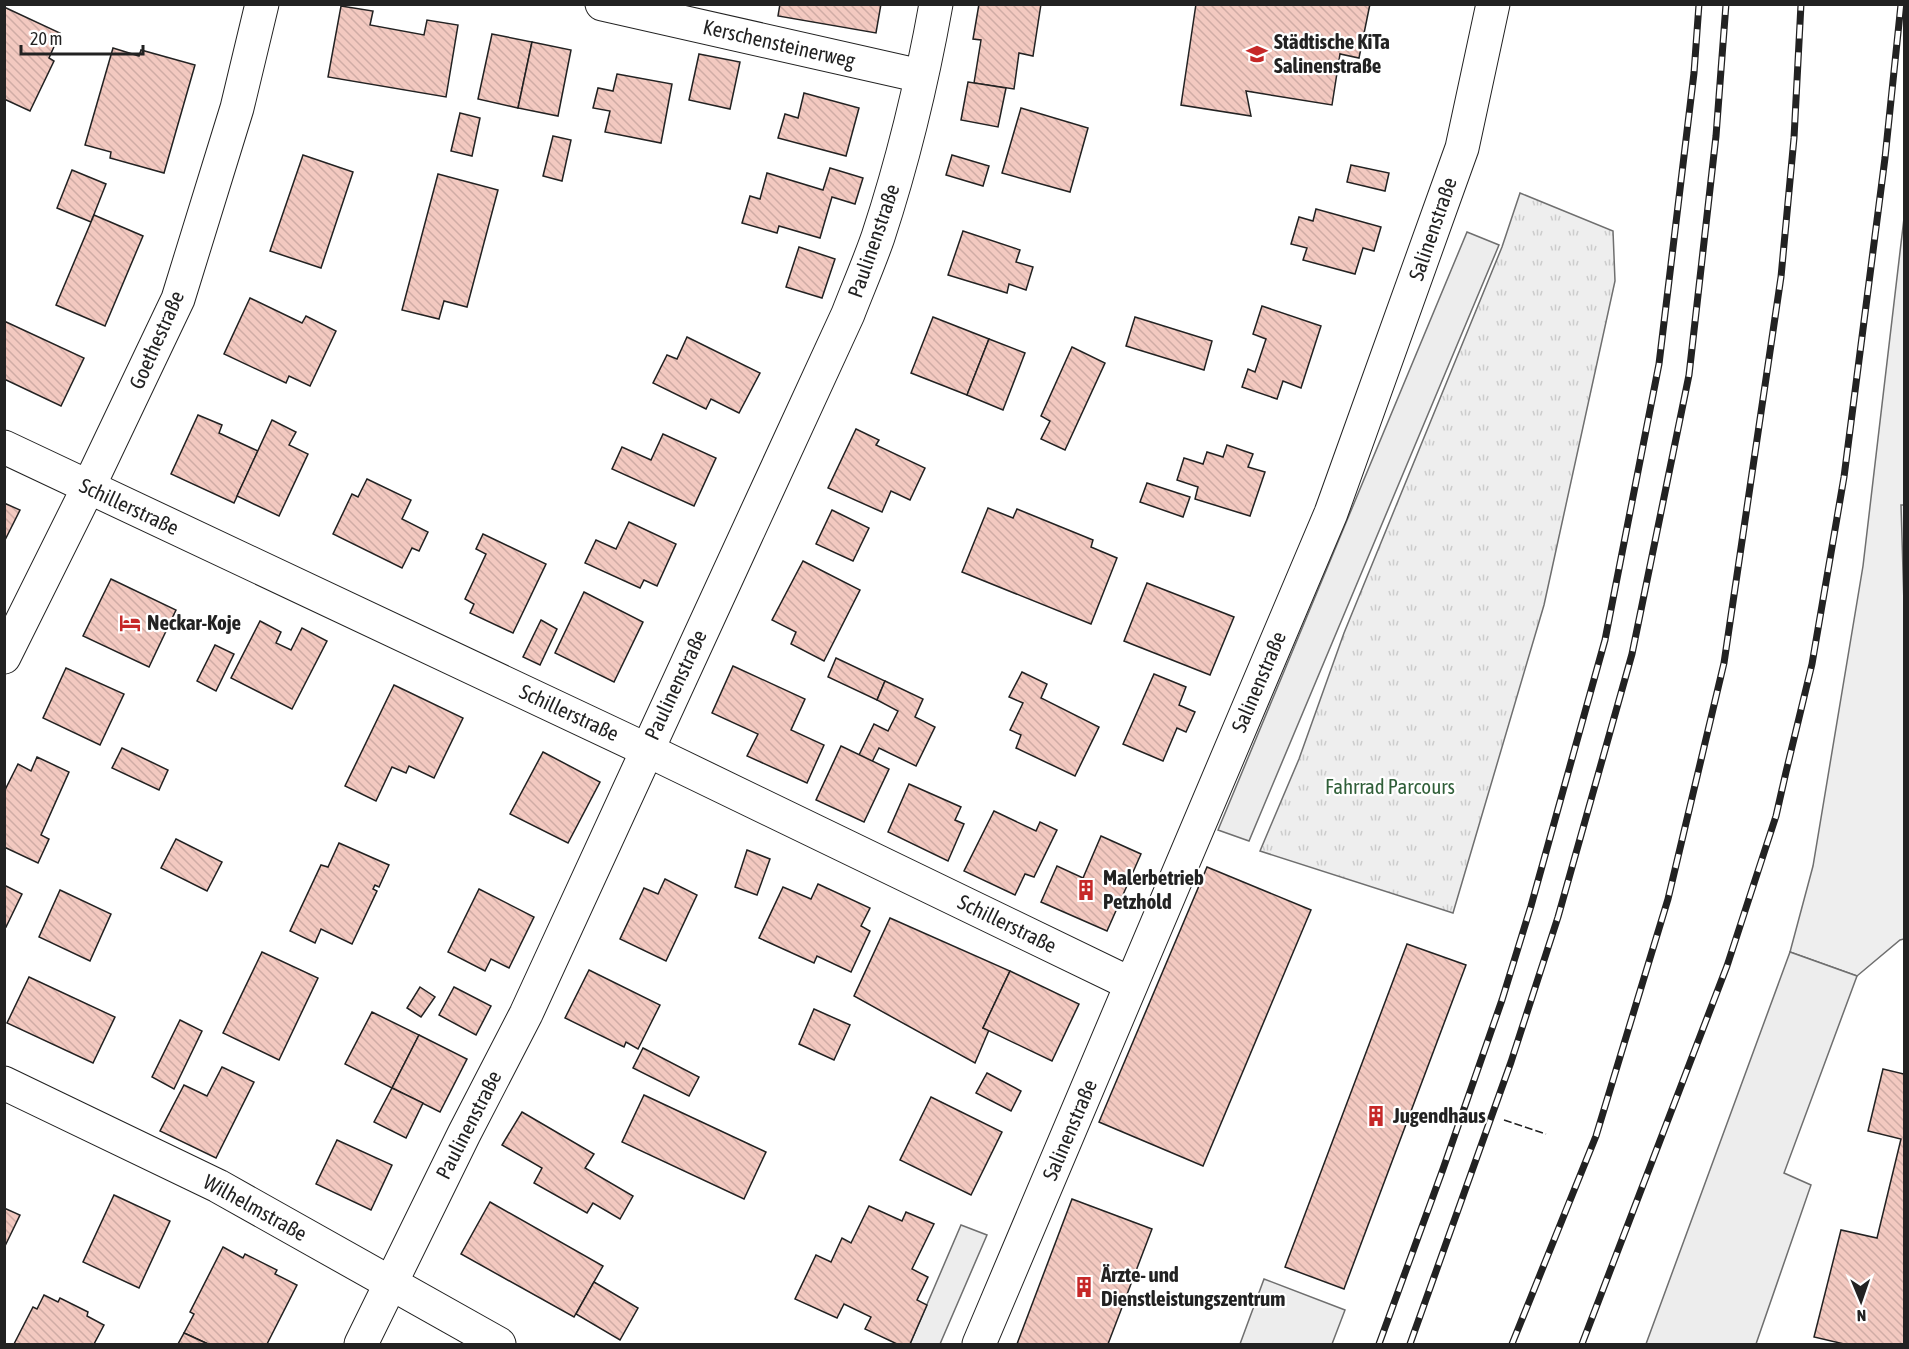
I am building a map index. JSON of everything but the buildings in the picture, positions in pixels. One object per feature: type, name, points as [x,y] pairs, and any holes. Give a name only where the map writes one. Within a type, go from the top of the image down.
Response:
[{"type":"street","name":"Goethestraße","points":[[4,657],[88,488],[178,298],[237,108],[262,4]]},
{"type":"street","name":"Kerschensteinerweg","points":[[602,4],[921,76]]},
{"type":"street","name":"Paulinenstraße","points":[[361,1344],[389,1283],[526,1014],[848,314],[877,238],[893,186],[921,76],[936,4]]},
{"type":"street","name":"Salinenstraße","points":[[979,1344],[1331,513],[1462,148],[1493,4]]},
{"type":"street","name":"Schillerstraße","points":[[4,447],[646,750],[1131,984]]},
{"type":"street","name":"Wilhelmstraße","points":[[4,1083],[218,1186],[499,1344]]},
{"type":"green space","name":"Fahrrad Parcours","points":[[1520,193],[1613,231],[1615,281],[1544,605],[1453,913],[1260,851],[1299,759],[1344,633],[1502,247]]},
{"type":"green space","points":[[1904,218],[1904,939],[1857,976],[1790,952],[1813,866],[1863,566]]},
{"type":"shaded area","points":[[1467,232],[1499,245],[1249,841],[1218,830]]},
{"type":"shaded area","points":[[1901,505],[1904,505],[1904,604]]},
{"type":"shaded area","points":[[1790,952],[1857,976],[1784,1173],[1811,1185],[1756,1344],[1646,1344]]},
{"type":"shaded area","points":[[961,1225],[987,1235],[940,1344],[910,1344]]},
{"type":"shaded area","points":[[1264,1279],[1345,1310],[1332,1344],[1240,1344]]},
{"type":"railway","points":[[1379,1344],[1502,1000],[1531,906],[1605,640],[1659,364],[1694,73],[1699,4]]},
{"type":"railway","points":[[1410,1344],[1511,1062],[1558,917],[1632,654],[1689,375],[1716,136],[1726,4]]},
{"type":"railway","points":[[1512,1344],[1596,1136],[1668,899],[1724,663],[1781,277],[1794,138],[1801,4]]},
{"type":"railway","points":[[1582,1344],[1727,966],[1776,816],[1812,664],[1844,477],[1885,158],[1901,4]]},
{"type":"fence","points":[[1504,1120],[1546,1134]]},
{"type":"place","name":"Städtische KiTa Salinenstraße","points":[[1257,54]]},
{"type":"place","name":"Neckar-Koje","points":[[130,623]]},
{"type":"place","name":"Malerbetrieb Petzhold","points":[[1086,890]]},
{"type":"place","name":"Jugendhaus","points":[[1376,1116]]},
{"type":"place","name":"Ärzte- und Dienstleistungszentrum","points":[[1084,1287]]}]
